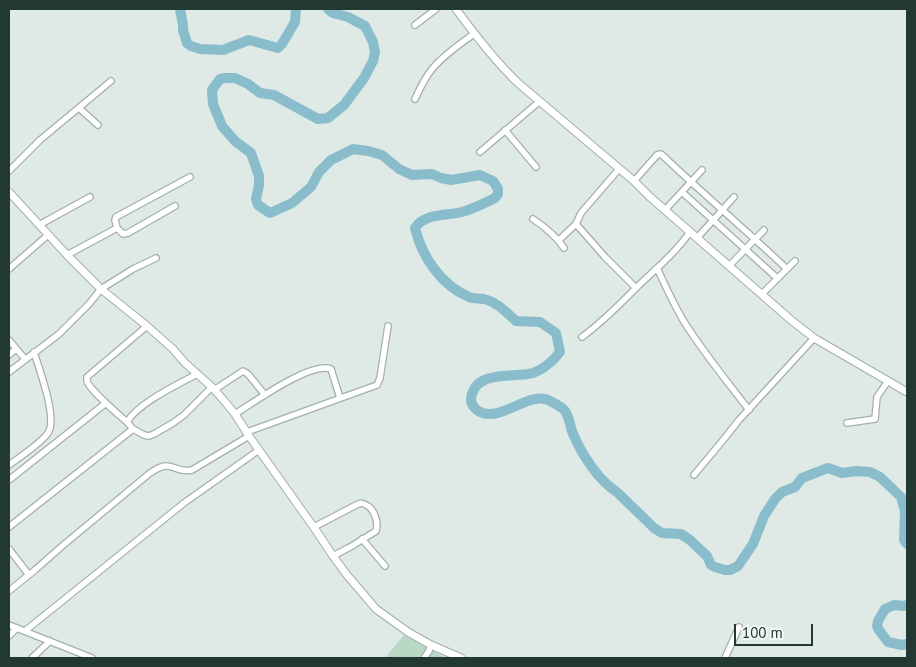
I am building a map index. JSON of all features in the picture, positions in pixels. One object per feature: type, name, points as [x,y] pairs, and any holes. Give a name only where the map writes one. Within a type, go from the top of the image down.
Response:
[{"type":"street","points":[[415,25],[436,9]]},
{"type":"street","points":[[456,9],[500,66],[518,83],[634,181],[791,320],[814,338],[907,392]]},
{"type":"street","points":[[415,99],[432,69],[448,53],[474,34]]},
{"type":"street","points":[[9,172],[40,140],[111,81]]},
{"type":"street","points":[[480,152],[540,101]]},
{"type":"street","points":[[79,108],[98,125]]},
{"type":"street","points":[[505,130],[536,167]]},
{"type":"street","points":[[634,181],[657,155],[661,154],[787,269]]},
{"type":"street","points":[[558,240],[576,224],[581,213],[619,169]]},
{"type":"street","points":[[665,210],[702,170]]},
{"type":"street","points":[[175,206],[128,233],[122,234],[114,220],[190,177]]},
{"type":"street","points":[[9,192],[66,255],[101,289],[147,326],[213,388],[235,414],[347,575],[376,609],[408,632],[431,645],[461,658]]},
{"type":"street","points":[[682,192],[778,278]]},
{"type":"street","points":[[39,225],[90,196]]},
{"type":"street","points":[[697,238],[734,197]]},
{"type":"street","points":[[533,219],[542,225],[564,248]]},
{"type":"street","points":[[576,224],[636,288]]},
{"type":"street","points":[[66,255],[117,228]]},
{"type":"street","points":[[729,266],[764,230]]},
{"type":"street","points":[[582,337],[598,326],[677,250],[690,232]]},
{"type":"street","points":[[9,269],[48,235]]},
{"type":"street","points":[[9,372],[34,352],[48,344],[71,323],[101,289],[133,269],[156,258]]},
{"type":"street","points":[[762,294],[795,261]]},
{"type":"street","points":[[657,268],[683,320],[748,410]]},
{"type":"street","points":[[147,326],[87,377],[89,386],[133,429],[144,435],[154,434],[184,415],[213,388],[242,371],[248,374],[265,395]]},
{"type":"street","points":[[9,591],[150,473],[163,466],[169,466],[180,471],[192,470],[248,434],[374,386],[379,382],[388,326]]},
{"type":"street","points":[[694,475],[748,410],[814,338]]},
{"type":"street","points":[[9,340],[25,359]]},
{"type":"street","points":[[9,356],[16,349]]},
{"type":"street","points":[[9,465],[45,437],[51,427],[51,414],[34,352]]},
{"type":"street","points":[[235,414],[294,378],[326,368],[331,369],[340,398]]},
{"type":"street","points":[[127,422],[130,417],[148,402],[197,374]]},
{"type":"street","points":[[847,423],[875,419],[878,395],[888,382]]},
{"type":"street","points":[[9,480],[106,403]]},
{"type":"street","points":[[9,527],[133,429]]},
{"type":"street","points":[[25,630],[184,503],[259,450]]},
{"type":"street","points":[[314,526],[358,504],[368,505],[375,518],[378,528],[376,531],[333,556]]},
{"type":"street","points":[[362,539],[385,566]]},
{"type":"street","points":[[9,549],[29,575]]},
{"type":"street","points":[[9,625],[25,630],[88,658]]},
{"type":"street","points":[[725,658],[739,627]]},
{"type":"street","points":[[9,636],[17,628]]},
{"type":"street","points":[[32,658],[50,641]]},
{"type":"street","points":[[424,658],[431,645]]},
{"type":"green space","points":[[404,635],[446,658],[385,658]]},
{"type":"waterway","points":[[180,9],[187,43],[200,49],[223,50],[249,40],[278,48],[295,22],[296,9]]},
{"type":"waterway","points":[[328,9],[333,13],[348,17],[365,26],[373,42],[375,52],[373,61],[364,78],[344,105],[328,118],[318,119],[274,95],[260,93],[248,84],[235,78],[220,79],[212,90],[213,104],[222,126],[235,141],[251,153],[259,176],[256,199],[258,205],[270,213],[292,203],[311,187],[319,172],[331,160],[353,149],[382,155],[399,169],[412,175],[432,174],[451,180],[480,175],[493,181],[498,189],[498,194],[495,198],[466,211],[430,217],[424,220],[415,228],[418,239],[422,249],[441,278],[469,297],[493,302],[516,321],[540,322],[556,333],[560,352],[548,364],[533,373],[498,376],[482,381],[476,386],[471,399],[477,410],[485,414],[494,414],[523,403],[542,399],[560,407],[567,414],[582,452],[598,475],[654,528],[662,533],[681,534],[707,556],[711,565],[715,567],[730,570],[738,566],[753,544],[764,516],[775,499],[782,492],[795,487],[802,478],[828,468],[842,473],[870,472],[880,477],[901,497],[905,511],[904,540],[907,544]]},
{"type":"waterway","points":[[907,605],[894,605],[885,609],[877,626],[888,642],[902,645],[907,644]]}]
